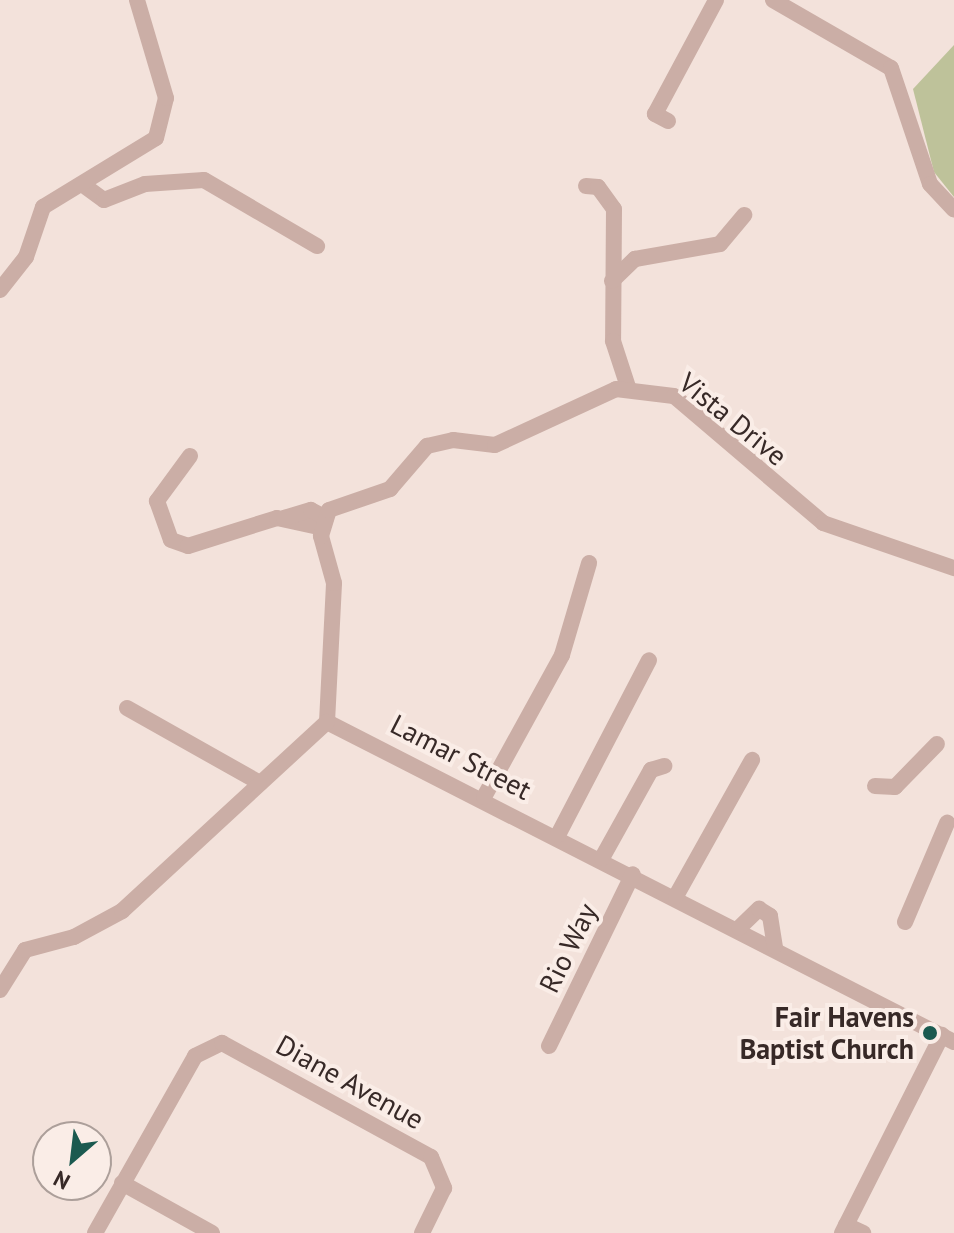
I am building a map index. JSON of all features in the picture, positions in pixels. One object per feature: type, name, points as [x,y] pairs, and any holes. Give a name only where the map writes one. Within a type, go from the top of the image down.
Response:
[{"type":"street","points":[[0,290],[26,257],[43,207],[86,187],[156,138],[166,115],[137,0]]},
{"type":"street","points":[[668,121],[655,114],[716,0]]},
{"type":"street","points":[[773,0],[891,68],[930,184],[954,210]]},
{"type":"street","points":[[86,187],[104,200],[145,184],[204,180],[317,246]]},
{"type":"street","points":[[324,523],[337,503],[390,489],[427,446],[495,445],[628,387],[613,341],[614,209],[598,187],[586,186]]},
{"type":"street","points":[[612,281],[635,259],[720,244],[744,215]]},
{"type":"street","name":"Vista Drive","points":[[628,387],[674,396],[788,499],[823,523],[918,561],[954,568]]},
{"type":"street","points":[[0,990],[18,955],[95,929],[122,911],[327,722],[334,583],[324,523],[311,510],[188,546],[171,540],[157,501],[190,456]]},
{"type":"street","points":[[918,561],[954,558]]},
{"type":"street","points":[[484,797],[562,655],[589,563]]},
{"type":"street","points":[[558,835],[649,660]]},
{"type":"street","points":[[127,708],[260,783]]},
{"type":"street","name":"Lamar Street","points":[[327,722],[484,797],[948,1038]]},
{"type":"street","points":[[875,786],[895,787],[937,744]]},
{"type":"street","points":[[676,896],[752,760]]},
{"type":"street","points":[[602,858],[651,770],[664,766]]},
{"type":"street","points":[[905,922],[947,823]]},
{"type":"street","name":"Rio Way","points":[[549,1046],[633,874]]},
{"type":"street","points":[[739,928],[759,909],[770,916],[775,947]]},
{"type":"street","points":[[863,1233],[844,1229],[948,1038]]},
{"type":"street","name":"Diane Avenue","points":[[122,1183],[195,1056],[228,1045],[431,1157],[444,1177],[437,1205],[422,1233]]},
{"type":"street","points":[[95,1233],[122,1183],[212,1233]]},
{"type":"green space","points":[[954,45],[954,197],[934,172],[913,89]]},
{"type":"place","name":"Fair Havens Baptist Church","points":[[930,1033]]}]
